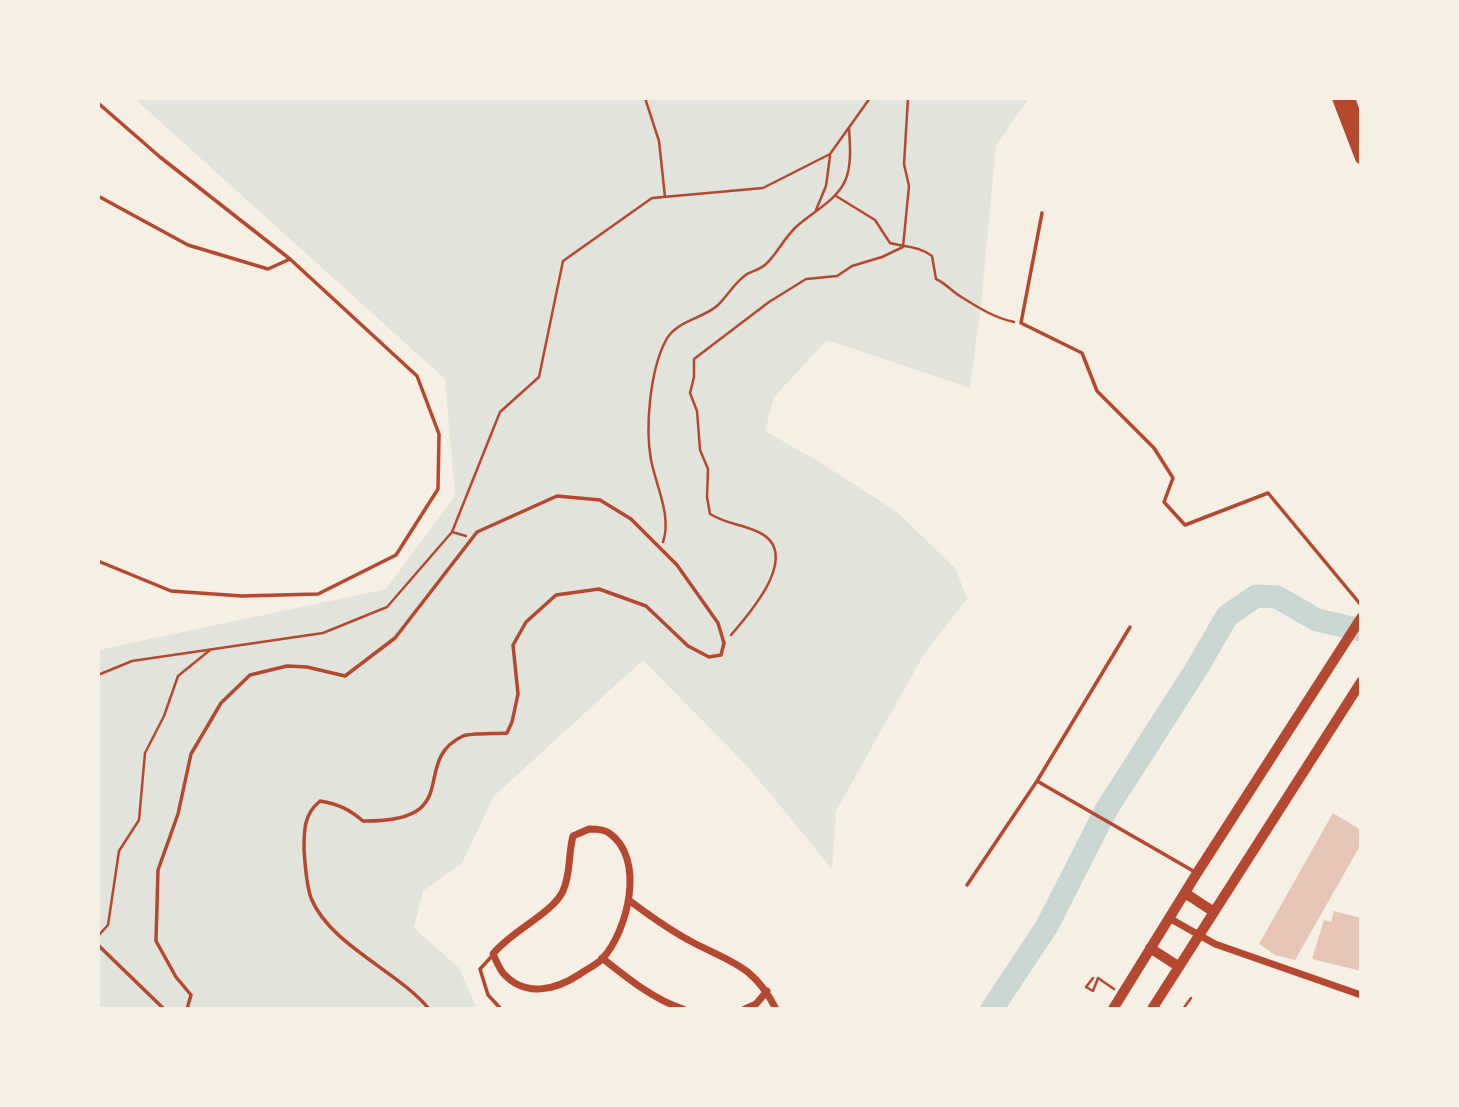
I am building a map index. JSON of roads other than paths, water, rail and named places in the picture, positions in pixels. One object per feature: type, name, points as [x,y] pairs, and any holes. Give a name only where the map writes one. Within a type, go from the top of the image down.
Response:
[{"type":"highway","points":[[1338,98],[1361,159]]},
{"type":"highway","points":[[1349,98],[1361,131]]},
{"type":"main road","points":[[1113,1009],[1361,618]]},
{"type":"main road","points":[[1152,1009],[1361,682]]},
{"type":"main road","points":[[1185,893],[1214,912]]},
{"type":"main road","points":[[1150,947],[1178,966]]},
{"type":"street","points":[[589,829],[607,831],[621,844],[629,869],[630,901],[619,931],[602,958],[563,985],[537,990],[521,987],[503,973],[493,954],[562,894],[569,872],[573,836],[589,829]]},
{"type":"street","points":[[630,901],[684,937],[745,968],[767,991],[776,1009]]},
{"type":"street","points":[[1169,918],[1198,936],[1251,958],[1361,995]]},
{"type":"street","points":[[602,958],[651,993],[672,1006],[683,1009]]},
{"type":"street","points":[[745,1009],[756,1004],[767,991]]},
{"type":"lane","points":[[98,103],[160,156],[290,258],[418,376],[439,434],[438,489],[396,555],[318,594],[242,596],[171,591],[98,561]]},
{"type":"lane","points":[[98,196],[188,245],[268,269],[290,258]]},
{"type":"lane","points":[[1042,213],[1021,323],[1082,352],[1097,391],[1154,448],[1173,478],[1164,502],[1185,525],[1268,493],[1361,605]]},
{"type":"lane","points":[[187,1009],[191,995],[176,977],[156,940],[158,870],[178,814],[191,754],[222,703],[250,675],[287,666],[307,667],[345,676],[395,638],[477,532],[557,496],[600,500],[631,519],[677,565],[718,623],[724,643],[721,655],[709,657],[688,646],[646,606],[599,589],[556,595],[526,622],[513,645],[518,694],[507,733],[485,736],[467,734],[449,744],[436,766],[433,788],[427,802],[415,815],[387,822],[363,821],[351,810],[337,803],[320,801],[309,810],[303,830],[304,860],[311,898],[329,924],[365,957],[408,987],[429,1009]]},
{"type":"lane","points":[[967,886],[1037,781],[1130,627]]},
{"type":"lane","points":[[1037,781],[1197,873]]},
{"type":"lane","points":[[98,946],[164,1009]]},
{"type":"lane","points":[[493,954],[480,969],[488,995],[501,1009]]},
{"type":"waterway","points":[[992,1009],[1047,926],[1106,810],[1227,616],[1256,596],[1277,597],[1317,620],[1361,630]]}]
